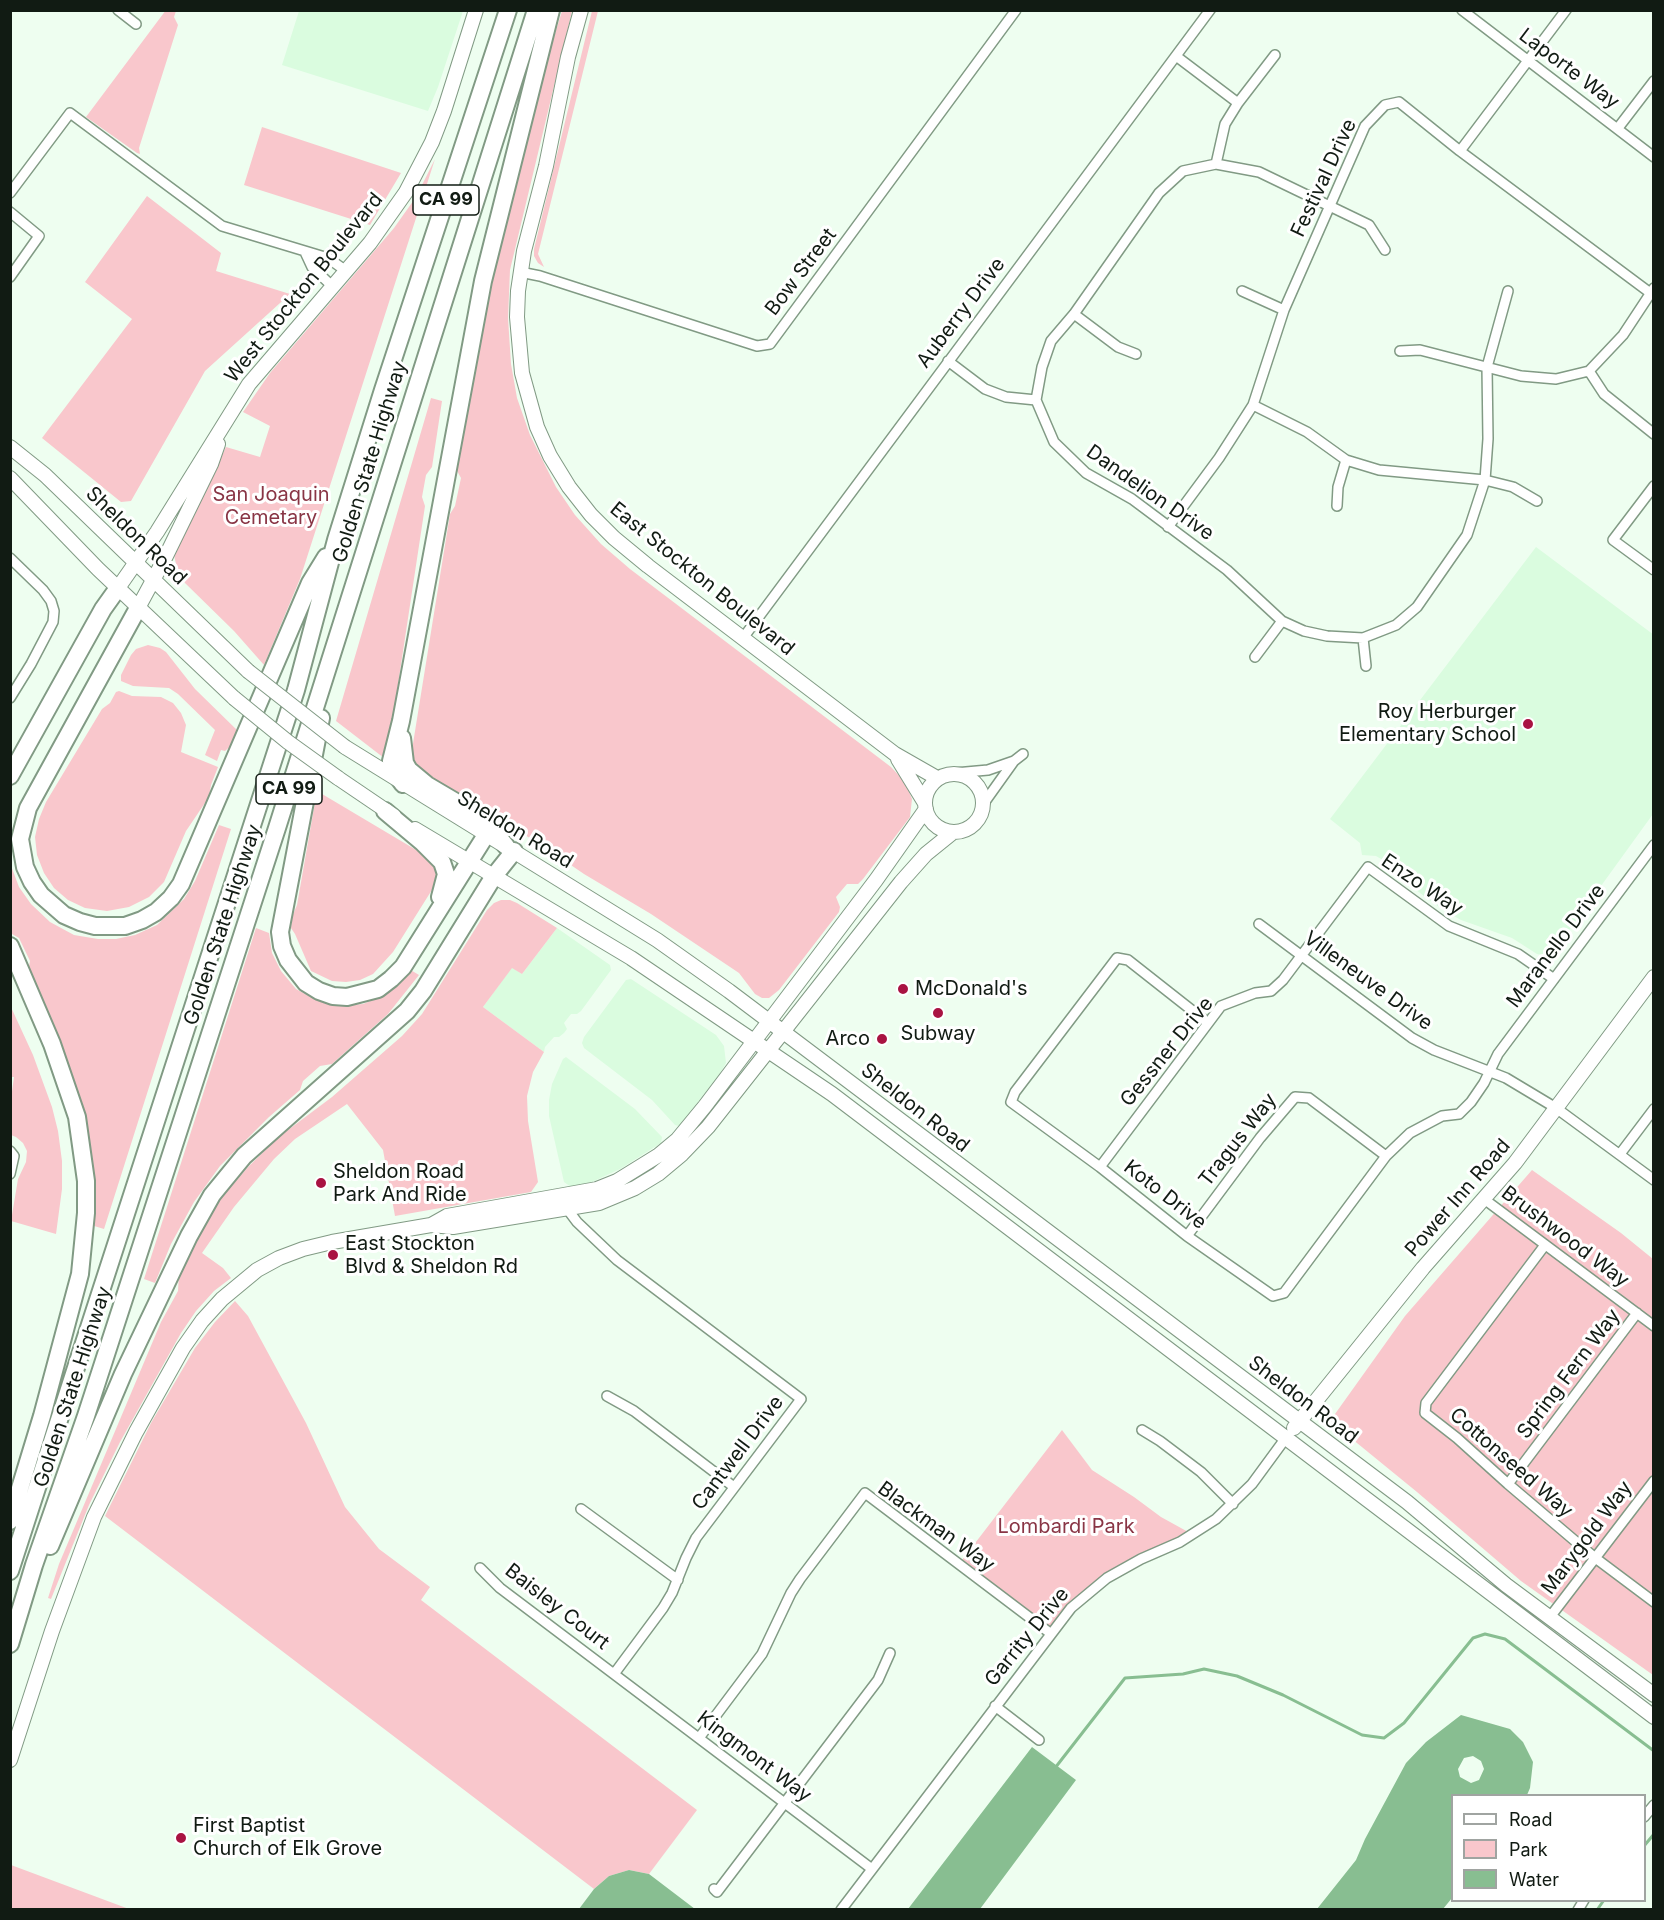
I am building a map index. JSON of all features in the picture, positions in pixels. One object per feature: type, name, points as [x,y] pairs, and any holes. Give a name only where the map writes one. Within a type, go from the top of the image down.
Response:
[{"type":"highway","name":"Golden State Highway","points":[[10,1571],[296,690],[336,540],[508,10]]},
{"type":"highway","name":"Golden State Highway","points":[[10,1644],[34,1564],[86,1416],[336,641],[536,10]]},
{"type":"highway","points":[[403,784],[392,769],[392,761],[483,281],[551,10]]},
{"type":"highway","points":[[138,608],[28,808],[20,839],[25,867],[41,895],[64,915],[95,926],[125,926],[142,920],[156,912],[171,898],[181,884],[310,583],[336,540]]},
{"type":"highway","points":[[10,776],[103,609],[118,588]]},
{"type":"highway","points":[[336,641],[281,924],[282,946],[288,960],[306,983],[333,996],[347,997],[378,988],[403,967],[486,835]]},
{"type":"highway","points":[[34,1564],[54,1542],[123,1374],[189,1236],[212,1195],[244,1156],[407,1011],[423,992],[510,849],[483,818],[427,785],[409,770],[405,763],[401,721]]},
{"type":"highway","points":[[386,812],[442,862],[446,874],[434,915]]},
{"type":"highway","points":[[10,946],[52,1044],[77,1117],[85,1169],[86,1214],[80,1274],[42,1416],[10,1521]]},
{"type":"main road","name":"West Stockton Boulevard","points":[[118,588],[249,384],[346,271],[387,220],[406,192],[425,157],[444,111],[476,10]]},
{"type":"main road","name":"East Stockton Boulevard","points":[[581,10],[568,57],[546,166],[520,272],[517,317],[522,373],[537,427],[550,456],[569,487],[591,515],[614,538],[895,754],[938,778]]},
{"type":"main road","name":"West Stockton Boulevard","points":[[138,608],[211,464],[226,422]]},
{"type":"main road","name":"Sheldon Road","points":[[10,447],[45,475],[248,671],[298,712],[345,747],[403,784],[657,940],[768,1020],[1407,1502],[1506,1585],[1653,1695]]},
{"type":"main road","name":"Sheldon Road","points":[[10,478],[138,608],[234,698],[288,742],[386,812],[631,957],[770,1050],[867,1120],[1653,1717]]},
{"type":"main road","name":"East Stockton Boulevard","points":[[895,754],[911,777],[925,806]]},
{"type":"main road","points":[[10,1760],[52,1631],[94,1517],[136,1432],[183,1348],[202,1321],[238,1284],[279,1258],[332,1242],[431,1225],[453,1227],[567,1209],[599,1203],[635,1188],[682,1154],[708,1127],[920,861],[952,833],[966,830],[977,821],[984,803],[978,786],[972,780],[955,773],[938,778],[926,793],[925,806],[928,817],[938,828],[952,833]]},
{"type":"main road","points":[[431,1225],[447,1216],[582,1193],[617,1181],[659,1155],[677,1140],[876,880],[925,806]]},
{"type":"main road","points":[[830,972],[839,949],[880,895],[881,886],[876,880]]},
{"type":"main road","name":"Power Inn Road","points":[[1286,1439],[1423,1268],[1515,1163],[1653,977]]},
{"type":"street","points":[[118,10],[136,24]]},
{"type":"street","name":"Bow Street","points":[[520,272],[540,276],[757,346],[770,344],[1016,10]]},
{"type":"street","name":"Auberry Drive","points":[[743,638],[1210,10]]},
{"type":"street","name":"Laporte Way","points":[[1462,10],[1653,157]]},
{"type":"street","points":[[1460,151],[1566,10]]},
{"type":"street","points":[[1216,164],[1225,124],[1275,55]]},
{"type":"street","points":[[1176,56],[1238,103]]},
{"type":"street","points":[[1618,128],[1653,81]]},
{"type":"street","name":"Festival Drive","points":[[1168,527],[1220,458],[1253,405],[1284,310],[1365,126],[1385,105],[1400,102],[1460,151],[1651,290]]},
{"type":"street","points":[[10,193],[70,113],[222,226],[328,258],[346,271]]},
{"type":"street","points":[[948,361],[985,389],[1006,397],[1036,400],[1042,367],[1051,341],[1074,314],[1159,194],[1183,171],[1216,164],[1259,172],[1369,225],[1384,250]]},
{"type":"street","points":[[10,212],[39,236],[10,277]]},
{"type":"street","points":[[305,252],[312,267],[333,286]]},
{"type":"street","points":[[1400,351],[1420,350],[1521,376],[1556,379],[1589,372],[1623,335],[1651,290]]},
{"type":"street","points":[[1242,291],[1284,310]]},
{"type":"street","name":"Dandelion Drive","points":[[1036,400],[1054,442],[1086,473],[1132,499],[1227,570],[1282,621],[1304,631],[1327,636],[1362,638],[1396,625],[1417,607],[1467,535],[1485,480],[1488,439],[1487,367],[1508,291]]},
{"type":"street","points":[[1074,314],[1118,347],[1136,354]]},
{"type":"street","points":[[1589,372],[1604,394],[1653,434]]},
{"type":"street","points":[[1253,405],[1307,432],[1346,460],[1379,470],[1485,480],[1513,488],[1537,501]]},
{"type":"street","points":[[1337,506],[1338,487],[1346,460]]},
{"type":"street","points":[[1653,486],[1613,540],[1653,570]]},
{"type":"street","points":[[10,558],[43,590],[51,601],[54,611],[53,622],[10,698]]},
{"type":"street","points":[[1255,657],[1282,621]]},
{"type":"street","points":[[1362,638],[1366,666]]},
{"type":"street","points":[[984,803],[1014,761],[1023,754]]},
{"type":"street","points":[[955,773],[988,770],[1014,761]]},
{"type":"street","name":"Maranello Drive","points":[[1490,1070],[1498,1054],[1653,845]]},
{"type":"street","name":"Enzo Way","points":[[1302,956],[1368,867],[1449,926],[1518,954],[1554,979]]},
{"type":"street","name":"Villeneuve Drive","points":[[1259,924],[1412,1038],[1434,1050],[1506,1078],[1556,1108],[1653,1180]]},
{"type":"street","name":"Gessner Drive","points":[[1100,1167],[1221,1006],[1255,993],[1271,991],[1302,956]]},
{"type":"street","name":"Koto Drive","points":[[1208,1023],[1128,960],[1117,958],[1015,1092],[1011,1102],[1100,1167],[1187,1236],[1273,1296],[1284,1293],[1386,1156],[1410,1133],[1442,1116],[1459,1114],[1478,1093],[1490,1070]]},
{"type":"street","name":"Tragus Way","points":[[1187,1236],[1260,1138],[1295,1097],[1309,1098],[1386,1156]]},
{"type":"street","points":[[1620,1154],[1653,1109]]},
{"type":"street","points":[[10,1151],[15,1156],[10,1174]]},
{"type":"street","name":"Cantwell Drive","points":[[561,1196],[567,1209],[590,1236],[617,1260],[801,1399],[696,1538],[663,1608],[614,1674]]},
{"type":"street","name":"Brushwood Way","points":[[1484,1199],[1653,1326]]},
{"type":"street","name":"Cottonseed Way","points":[[1545,1245],[1426,1403],[1425,1413],[1594,1557],[1653,1602]]},
{"type":"street","name":"Spring Fern Way","points":[[1508,1484],[1637,1313]]},
{"type":"street","points":[[608,1396],[634,1411],[734,1487]]},
{"type":"street","points":[[1142,1430],[1202,1472],[1233,1504]]},
{"type":"street","name":"Garrity Drive","points":[[841,1910],[1071,1608],[1107,1578],[1127,1566],[1197,1533],[1233,1504],[1252,1484],[1286,1439]]},
{"type":"street","name":"Marygold Way","points":[[1550,1617],[1653,1480]]},
{"type":"street","name":"Blackman Way","points":[[699,1738],[762,1654],[800,1579],[865,1493],[1050,1633]]},
{"type":"street","points":[[581,1509],[678,1580]]},
{"type":"street","name":"Baisley Court","points":[[480,1568],[500,1588],[614,1674]]},
{"type":"street","points":[[714,1889],[717,1892],[878,1680],[890,1653]]},
{"type":"street","name":"Kingmont Way","points":[[614,1674],[872,1869]]},
{"type":"street","points":[[995,1706],[1040,1740]]},
{"type":"shaded area","points":[[299,10],[463,11],[428,111],[282,65]]},
{"type":"shaded area","name":"Roy Herburger Elementary School","points":[[1536,547],[1654,635],[1653,814],[1554,951],[1546,956],[1537,954],[1512,938],[1461,920],[1443,910],[1389,870],[1383,860],[1376,856],[1362,855],[1360,843],[1330,819]]},
{"type":"shaded area","points":[[557,928],[610,965],[611,970],[581,1011],[571,1014],[564,1023],[567,1029],[564,1033],[559,1037],[554,1037],[545,1047],[544,1052],[483,1007],[512,967],[522,974]]},
{"type":"shaded area","points":[[631,979],[716,1035],[724,1046],[726,1063],[679,1126],[675,1125],[652,1100],[584,1048],[582,1043],[626,980]]},
{"type":"shaded area","points":[[566,1057],[635,1109],[662,1137],[661,1143],[620,1169],[592,1182],[571,1187],[564,1182],[549,1116],[552,1084]]},
{"type":"green space","points":[[166,10],[176,11],[174,17],[178,25],[139,148],[140,154],[86,117]]},
{"type":"green space","points":[[562,11],[572,11],[510,270],[508,318],[511,364],[517,398],[530,435],[556,487],[575,515],[601,544],[630,569],[891,767],[905,782],[912,799],[910,817],[863,879],[858,884],[847,884],[836,897],[840,907],[839,912],[779,990],[769,998],[762,998],[755,994],[739,973],[651,914],[421,772],[415,767],[411,756],[450,514],[455,506],[461,478],[456,469],[480,324],[525,132]]},
{"type":"green space","points":[[592,11],[598,11],[538,254],[544,267],[534,256],[534,249]]},
{"type":"green space","points":[[262,127],[401,173],[370,225],[244,185]]},
{"type":"green space","name":"San Joaquin Cemetary","points":[[435,159],[300,579],[264,665],[234,631],[185,583],[178,573],[174,555],[226,447],[260,457],[270,426],[243,412],[270,373],[394,228],[416,197]]},
{"type":"green space","points":[[147,196],[221,253],[216,271],[290,294],[205,371],[131,501],[121,502],[42,438],[132,319],[85,282]]},
{"type":"green space","points":[[431,398],[442,401],[432,467],[426,475],[422,497],[425,506],[387,757],[384,758],[336,721]]},
{"type":"green space","points":[[148,645],[166,652],[195,689],[238,731],[233,744],[225,751],[221,750],[217,761],[205,755],[215,730],[178,694],[169,688],[133,686],[121,681],[121,675],[131,655],[136,649]]},
{"type":"green space","points":[[119,691],[132,696],[161,697],[173,703],[181,713],[186,725],[181,752],[218,767],[209,797],[186,831],[164,882],[149,897],[129,907],[107,911],[85,908],[68,900],[54,888],[44,873],[37,855],[35,837],[46,802],[102,709]]},
{"type":"green space","points":[[317,791],[428,857],[436,867],[438,874],[435,885],[393,952],[373,974],[360,980],[332,981],[311,971],[291,928]]},
{"type":"green space","points":[[219,825],[231,829],[104,1229],[91,1225],[93,1190],[28,972],[30,961],[19,938],[12,934],[10,863],[19,887],[31,904],[50,922],[74,935],[116,939],[135,935],[157,925],[184,899],[195,881]]},
{"type":"green space","points":[[501,900],[517,903],[557,928],[522,974],[512,968],[483,1007],[544,1052],[533,1072],[527,1096],[528,1121],[538,1182],[531,1192],[395,1216],[383,1150],[347,1104],[295,1139],[274,1159],[234,1207],[202,1253],[223,1268],[231,1278],[214,1291],[181,1333],[120,1442],[89,1505],[51,1599],[48,1598],[59,1564],[161,1322],[178,1291],[179,1273],[221,1198],[280,1136],[332,1097],[402,1036],[422,1014],[487,910]]},
{"type":"green space","points":[[256,928],[269,933],[272,953],[281,971],[296,989],[316,1000],[339,1006],[363,1004],[383,996],[398,984],[409,969],[419,975],[388,1014],[332,1064],[320,1066],[303,1081],[300,1090],[220,1166],[194,1202],[171,1244],[155,1283],[144,1279]]},
{"type":"green space","points":[[10,1005],[33,1055],[58,1131],[62,1161],[62,1189],[56,1234],[11,1221],[18,1179],[26,1162],[27,1151],[23,1143],[11,1135],[10,1106],[14,1077],[11,1077]]},
{"type":"green space","points":[[1532,1170],[1621,1233],[1653,1259],[1653,1675],[1521,1581],[1330,1421],[1405,1316]]},
{"type":"green space","points":[[235,1301],[248,1316],[306,1423],[345,1507],[379,1549],[430,1587],[421,1600],[697,1810],[649,1874],[629,1870],[609,1876],[594,1889],[105,1516],[151,1423],[195,1348]]},
{"type":"green space","name":"Lombardi Park","points":[[1062,1430],[1092,1470],[1161,1517],[1190,1533],[1116,1568],[1092,1584],[1058,1616],[1050,1633],[959,1564]]},
{"type":"green space","points":[[11,1865],[129,1909],[11,1909]]},
{"type":"water","points":[[1461,1715],[1510,1729],[1523,1742],[1533,1762],[1527,1794],[1451,1794],[1451,1899],[1443,1909],[1317,1909],[1356,1860],[1406,1763],[1426,1742]],"holes":[[[1473,1756],[1481,1761],[1484,1769],[1479,1780],[1471,1783],[1460,1777],[1458,1769],[1464,1758]]]},
{"type":"water","points":[[1032,1747],[1076,1780],[980,1909],[908,1909]]},
{"type":"water","points":[[629,1870],[649,1874],[695,1909],[579,1909],[594,1889],[609,1876]]},
{"type":"waterway","points":[[1055,1768],[1125,1678],[1183,1674],[1204,1669],[1237,1676],[1283,1695],[1362,1735],[1384,1738],[1404,1723],[1473,1638],[1485,1634],[1505,1639],[1654,1751]]},
{"type":"waterway","points":[[1646,1844],[1654,1834]]},
{"type":"waterway","points":[[1597,1910],[1603,1902]]},
{"type":"place","name":"Roy Herburger Elementary School","points":[[1528,724]]},
{"type":"place","name":"McDonald's","points":[[903,989]]},
{"type":"place","name":"Subway","points":[[938,1013]]},
{"type":"place","name":"Arco","points":[[882,1039]]},
{"type":"place","name":"Sheldon Road Park And Ride","points":[[321,1183]]},
{"type":"place","name":"East Stockton Blvd & Sheldon Rd","points":[[333,1255]]},
{"type":"place","name":"First Baptist Church of Elk Grove","points":[[181,1838]]}]
